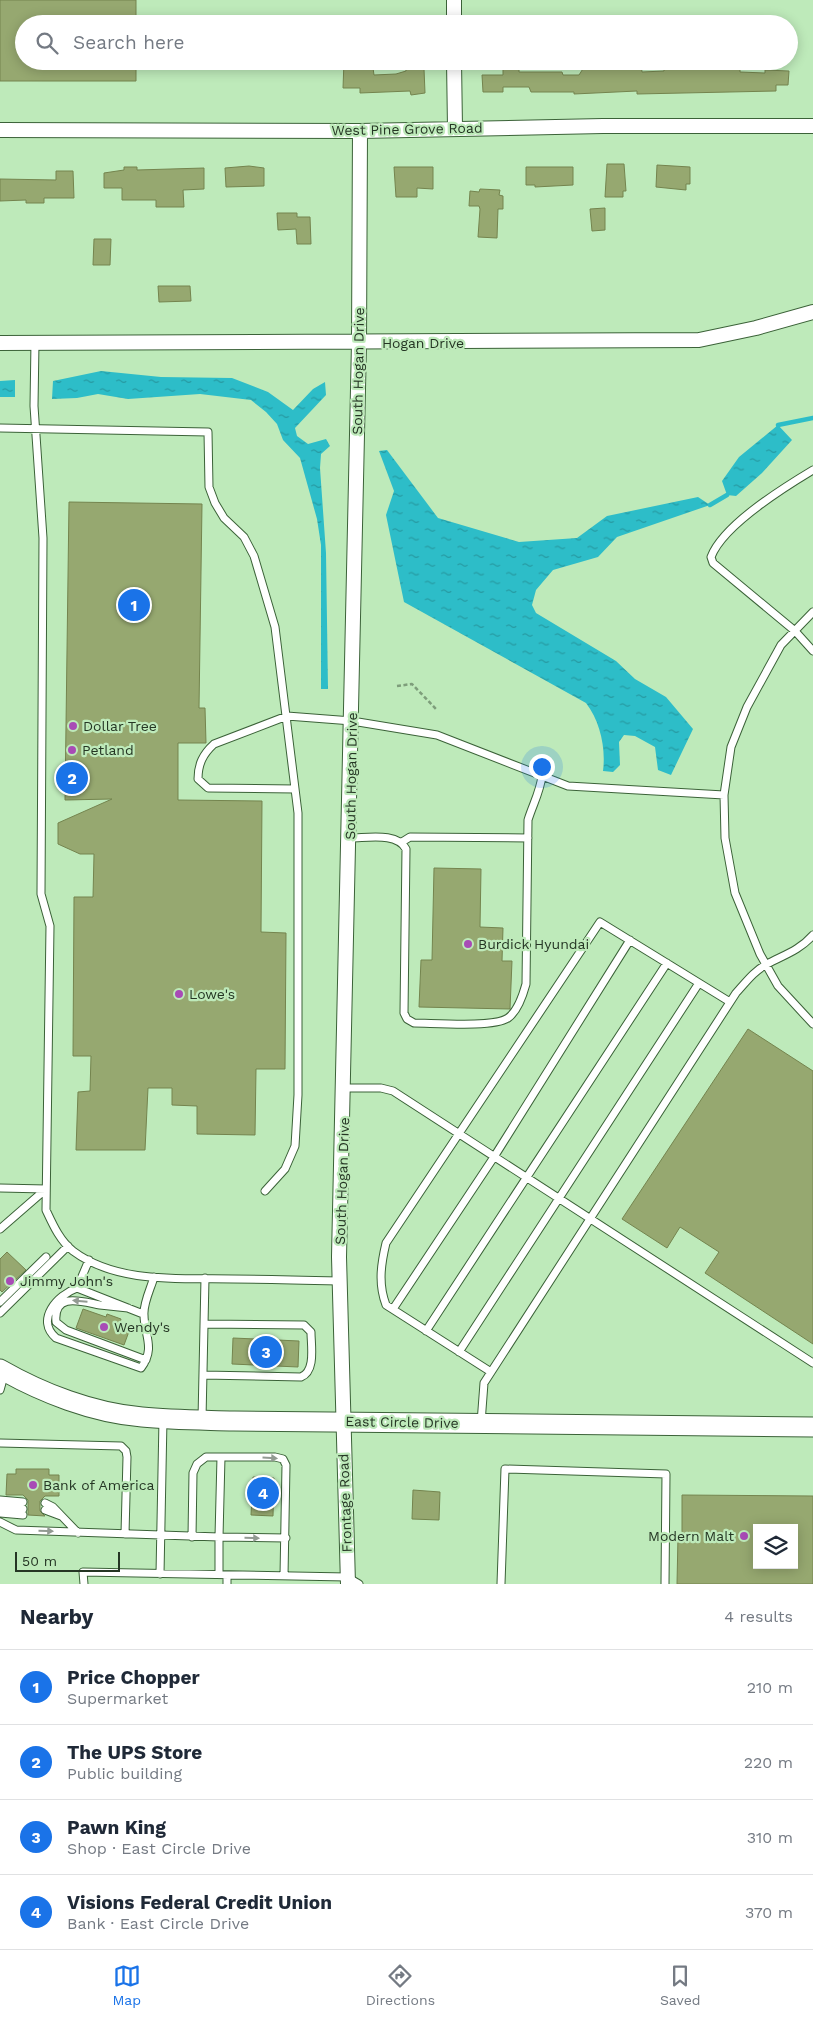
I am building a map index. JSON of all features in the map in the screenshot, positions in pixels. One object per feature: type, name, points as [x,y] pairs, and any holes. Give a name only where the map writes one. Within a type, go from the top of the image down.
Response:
[{"type":"street","points":[[454,0],[454,15]]},
{"type":"street","points":[[454,70],[455,128]]},
{"type":"street","name":"West Pine Grove Road","points":[[0,130],[360,131],[455,128],[813,126]]},
{"type":"street","name":"South Hogan Drive","points":[[342,1421],[340,1281],[359,343],[360,131]]},
{"type":"street","name":"Hogan Drive","points":[[0,343],[359,343],[699,340],[756,328],[813,312]]},
{"type":"street","name":"East Circle Drive","points":[[2,1370],[30,1385],[83,1404],[119,1414],[163,1418],[813,1427]]},
{"type":"street","name":"Frontage Road","points":[[342,1421],[352,1582]]},
{"type":"lane","points":[[35,342],[36,428],[43,538],[41,894],[50,926],[46,1210],[55,1230],[68,1246],[89,1260],[122,1272],[154,1277],[340,1281]]},
{"type":"lane","points":[[0,428],[208,432],[209,487],[215,503],[224,518],[244,537],[254,556],[275,627],[298,812],[296,1146],[285,1169],[265,1191]]},
{"type":"lane","points":[[813,470],[774,493],[724,536],[715,546],[711,557],[713,563],[795,631],[813,651]]},
{"type":"lane","points":[[813,612],[781,645],[747,707],[731,747],[724,795],[725,838],[735,893],[766,964],[778,986],[813,1024]]},
{"type":"lane","points":[[295,789],[208,788],[198,779],[200,762],[214,744],[287,716],[352,721],[437,735],[568,786],[724,795]]},
{"type":"lane","points":[[350,838],[395,838],[402,842],[406,849],[404,1013],[407,1019],[414,1023],[495,1024],[508,1018],[521,1000],[526,984],[528,820],[532,806],[540,794],[542,776]]},
{"type":"lane","points":[[402,842],[410,837],[528,838]]},
{"type":"lane","points":[[490,1372],[386,1305],[381,1292],[381,1265],[386,1243],[600,922],[730,1002]]},
{"type":"lane","points":[[481,1423],[484,1383],[490,1372],[730,1002],[752,974],[766,964],[798,950],[813,936]]},
{"type":"lane","points":[[393,1309],[494,1157],[630,940]]},
{"type":"lane","points":[[426,1331],[667,963]]},
{"type":"lane","points":[[459,1352],[699,983]]},
{"type":"lane","points":[[344,1088],[382,1088],[394,1091],[813,1363]]},
{"type":"lane","points":[[0,1188],[46,1189]]},
{"type":"lane","points":[[0,1229],[46,1189]]},
{"type":"lane","points":[[0,1313],[68,1246]]},
{"type":"lane","points":[[0,1302],[46,1257]]},
{"type":"lane","points":[[89,1260],[77,1288],[61,1296],[53,1304],[47,1319],[51,1333],[56,1338],[141,1368],[146,1360],[148,1334],[144,1314],[154,1277]]},
{"type":"lane","points":[[202,1420],[205,1278]]},
{"type":"lane","points":[[77,1288],[144,1314]]},
{"type":"lane","points":[[128,1308],[72,1300],[59,1307],[55,1314],[56,1322],[66,1330],[146,1360]]},
{"type":"lane","points":[[203,1375],[301,1377],[306,1375],[310,1369],[311,1332],[304,1325],[204,1324]]},
{"type":"lane","points":[[0,1390],[2,1370]]},
{"type":"lane","points":[[160,1574],[163,1418]]},
{"type":"lane","points":[[0,1443],[121,1446],[126,1450],[127,1457],[125,1534]]},
{"type":"lane","points":[[192,1536],[193,1473],[197,1464],[206,1458],[221,1457],[275,1457],[282,1459],[286,1465],[284,1576]]},
{"type":"lane","points":[[219,1574],[221,1457]]},
{"type":"lane","points":[[501,1584],[505,1469],[666,1474],[664,1584]]},
{"type":"lane","points":[[0,1500],[23,1509]]},
{"type":"lane","points":[[0,1507],[23,1509]]},
{"type":"lane","points":[[63,1516],[45,1510],[54,1507],[63,1516],[78,1533]]},
{"type":"lane","points":[[0,1512],[23,1509]]},
{"type":"lane","points":[[0,1522],[16,1530],[161,1536],[286,1538]]},
{"type":"lane","points":[[84,1584],[83,1572],[284,1576],[352,1582]]},
{"type":"lane","points":[[227,1575],[227,1584]]},
{"type":"path","points":[[397,686],[412,684],[436,710]]},
{"type":"water","points":[[101,371],[161,377],[232,378],[268,392],[293,410],[313,389],[325,382],[326,395],[295,428],[297,436],[308,444],[326,439],[330,446],[321,454],[320,468],[326,553],[328,689],[321,689],[321,545],[317,519],[300,458],[283,440],[277,424],[251,400],[200,394],[128,399],[98,394],[77,398],[52,399],[53,381]]},
{"type":"water","points":[[15,380],[15,397],[0,397],[0,381]]},
{"type":"water","points":[[778,425],[792,440],[762,473],[736,496],[727,495],[722,481],[739,457]]},
{"type":"water","points":[[387,450],[438,518],[519,542],[577,538],[607,516],[698,497],[710,505],[617,537],[598,557],[553,570],[536,590],[532,605],[536,613],[616,661],[635,679],[666,697],[693,729],[671,775],[658,770],[655,747],[635,736],[624,735],[619,742],[620,765],[613,772],[603,771],[604,753],[601,735],[595,718],[586,703],[404,602],[386,515],[394,491],[379,451]]},
{"type":"building","points":[[0,0],[136,0],[136,15],[15,15],[15,70],[136,70],[136,81],[0,81]]},
{"type":"building","points":[[344,70],[373,70],[374,75],[396,74],[406,70],[424,70],[425,93],[411,95],[410,91],[360,93],[360,88],[343,88]]},
{"type":"building","points":[[503,70],[562,72],[563,75],[579,75],[582,70],[740,70],[740,72],[765,73],[765,70],[789,71],[788,85],[776,85],[776,91],[637,94],[637,91],[574,94],[574,92],[531,92],[529,87],[503,87],[503,92],[483,92],[482,75],[503,75]]},
{"type":"building","points":[[607,164],[624,164],[626,191],[623,191],[623,197],[605,197]]},
{"type":"building","points":[[657,165],[690,167],[690,184],[686,184],[686,190],[656,187]]},
{"type":"building","points":[[249,166],[264,168],[264,186],[226,187],[225,168]]},
{"type":"building","points":[[124,167],[137,167],[137,170],[204,168],[204,189],[183,190],[184,207],[156,207],[156,200],[122,200],[122,188],[104,188],[104,173],[124,170]]},
{"type":"building","points":[[394,167],[433,167],[433,189],[417,188],[417,197],[396,197]]},
{"type":"building","points":[[526,167],[573,167],[573,185],[535,187],[535,185],[526,185]]},
{"type":"building","points":[[56,171],[73,171],[74,198],[44,198],[44,203],[26,203],[26,200],[0,201],[0,179],[56,180]]},
{"type":"building","points":[[480,189],[500,190],[499,195],[503,196],[503,209],[498,209],[497,238],[478,237],[480,209],[479,206],[469,206],[470,191],[479,192]]},
{"type":"building","points":[[605,208],[605,230],[592,231],[590,209]]},
{"type":"building","points":[[277,213],[297,213],[297,217],[310,217],[311,244],[297,244],[296,229],[278,230]]},
{"type":"building","points":[[94,239],[111,239],[110,265],[93,265]]},
{"type":"building","points":[[158,286],[190,286],[191,301],[159,302]]},
{"type":"building","name":"Lowe's","points":[[69,502],[202,504],[199,708],[205,708],[206,743],[178,743],[178,800],[262,801],[261,932],[286,933],[285,1069],[256,1069],[255,1135],[197,1134],[197,1106],[172,1105],[172,1088],[148,1088],[145,1150],[76,1150],[78,1092],[90,1091],[91,1056],[73,1056],[74,897],[93,897],[94,854],[80,854],[58,844],[58,823],[112,799],[65,800]]},
{"type":"building","name":"Burdick Hyundai","points":[[434,868],[481,869],[480,927],[503,928],[502,961],[512,961],[510,1009],[419,1007],[421,960],[432,960]]},
{"type":"building","points":[[748,1029],[813,1071],[813,1344],[705,1273],[719,1252],[680,1227],[667,1248],[622,1219]]},
{"type":"building","name":"Jimmy John's","points":[[7,1252],[26,1270],[2,1292],[0,1290],[0,1259]]},
{"type":"building","name":"Wendy's","points":[[83,1309],[106,1317],[107,1314],[121,1319],[120,1323],[131,1326],[124,1345],[76,1328]]},
{"type":"building","points":[[233,1338],[299,1341],[298,1367],[232,1364]]},
{"type":"building","name":"Bank of America","points":[[16,1469],[49,1469],[49,1475],[59,1475],[59,1496],[45,1496],[40,1501],[40,1511],[45,1516],[28,1515],[28,1500],[23,1495],[6,1495],[7,1474],[16,1474]]},
{"type":"building","points":[[253,1477],[274,1478],[273,1516],[251,1515]]},
{"type":"building","points":[[413,1490],[440,1492],[439,1520],[412,1519]]},
{"type":"building","points":[[682,1495],[813,1496],[813,1584],[677,1584],[678,1536],[682,1536]]},
{"type":"waterway","points":[[778,425],[813,418]]},
{"type":"waterway","points":[[710,505],[727,495]]},
{"type":"place","name":"Price Chopper","points":[[134,605]]},
{"type":"place","name":"Dollar Tree","points":[[73,726]]},
{"type":"place","name":"Petland","points":[[72,750]]},
{"type":"place","name":"The UPS Store","points":[[72,778]]},
{"type":"place","name":"Burdick Hyundai","points":[[468,944]]},
{"type":"place","name":"Lowe's","points":[[179,994]]},
{"type":"place","name":"Jimmy John's","points":[[10,1281]]},
{"type":"place","name":"Wendy's","points":[[104,1327]]},
{"type":"place","name":"Pawn King","points":[[266,1352]]},
{"type":"place","name":"Bank of America","points":[[33,1485]]},
{"type":"place","name":"Visions Federal Credit Union","points":[[263,1493]]},
{"type":"place","name":"Modern Malt","points":[[744,1536]]}]
